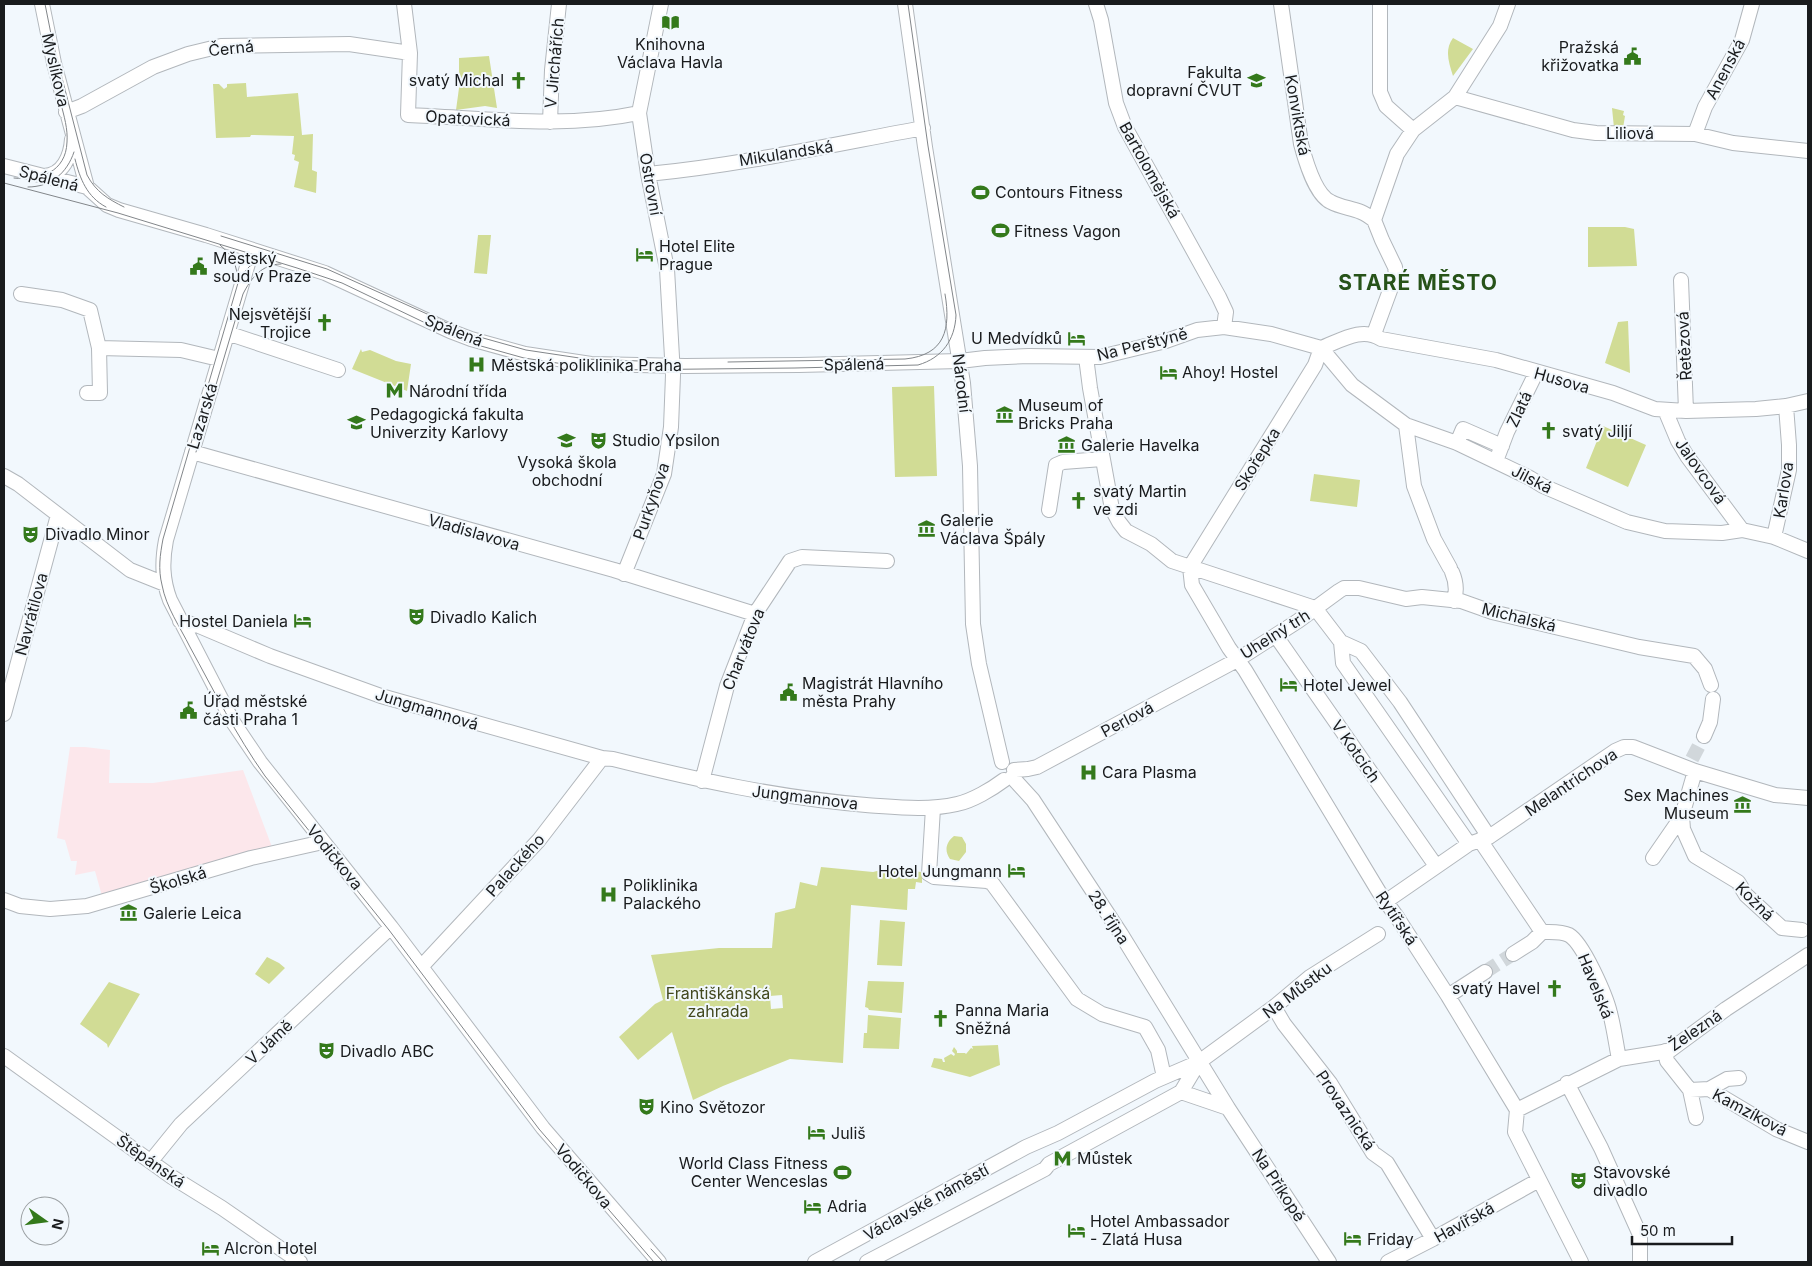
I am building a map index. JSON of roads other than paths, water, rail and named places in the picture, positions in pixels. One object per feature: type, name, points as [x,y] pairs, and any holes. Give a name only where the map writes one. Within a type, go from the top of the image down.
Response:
[{"type":"street","name":"Myslíkova","points":[[42,4],[52,56],[86,187]]},
{"type":"street","name":"Opatovická","points":[[404,4],[410,53],[408,115],[550,122],[623,117],[638,113]]},
{"type":"street","name":"V Jirchářích","points":[[550,122],[559,4]]},
{"type":"street","name":"Ostrovní","points":[[661,4],[638,113],[667,269],[672,366]]},
{"type":"street","name":"Národní","points":[[905,4],[960,361],[970,466],[973,624],[979,664],[1002,762]]},
{"type":"street","name":"Bartolomějská","points":[[1096,4],[1101,20],[1116,103],[1125,127],[1219,297],[1226,312],[1224,327]]},
{"type":"street","name":"Konviktská","points":[[1281,4],[1300,144],[1314,181],[1330,202],[1362,212],[1374,220]]},
{"type":"street","points":[[1380,4],[1380,92],[1386,106],[1413,130]]},
{"type":"street","points":[[1374,334],[1396,272],[1374,220],[1397,154],[1413,130],[1455,97],[1500,26],[1508,4]]},
{"type":"street","name":"Anenská","points":[[1694,134],[1705,108],[1742,40],[1752,4]]},
{"type":"street","name":"Černá","points":[[66,112],[82,106],[153,67],[188,54],[221,46],[349,44],[410,53]]},
{"type":"street","name":"Liliová","points":[[1455,97],[1558,126],[1596,133],[1694,134],[1733,143],[1808,151]]},
{"type":"street","name":"Mikulandská","points":[[648,174],[805,150],[923,128]]},
{"type":"street","name":"Myslíkova","points":[[44,176],[55,174],[65,164],[70,154],[72,135]]},
{"type":"street","name":"Spálená","points":[[4,166],[86,187],[103,202],[119,210],[344,280],[450,331],[480,342],[524,354],[591,364],[672,366],[960,361]]},
{"type":"street","name":"Lazarská","points":[[165,584],[162,565],[166,540],[252,250]]},
{"type":"street","name":"Řetězová","points":[[1681,280],[1686,411]]},
{"type":"street","points":[[20,294],[62,300],[90,310],[99,348],[100,393],[87,393]]},
{"type":"street","name":"Na Perštýně","points":[[960,361],[1029,356],[1073,355],[1100,357],[1197,330],[1224,327],[1271,334],[1320,348]]},
{"type":"street","points":[[227,333],[338,370]]},
{"type":"street","name":"Husova","points":[[1320,348],[1357,334],[1374,334],[1381,340],[1496,360],[1536,373],[1612,393],[1655,409],[1686,411],[1786,406],[1808,401]]},
{"type":"street","points":[[99,348],[181,350],[219,360]]},
{"type":"street","name":"Jilská","points":[[1320,348],[1352,385],[1406,425],[1457,443],[1543,486],[1627,522],[1665,531],[1722,533],[1742,530],[1774,537]]},
{"type":"street","name":"Skořepka","points":[[1190,567],[1315,365],[1320,348]]},
{"type":"street","points":[[1086,357],[1112,509],[1126,531],[1151,544],[1172,560],[1190,567]]},
{"type":"street","name":"Purkyňova","points":[[624,574],[664,474],[671,427],[672,366]]},
{"type":"street","name":"Zlatá","points":[[1496,461],[1536,373]]},
{"type":"street","name":"Karlova","points":[[1786,406],[1789,470],[1774,537],[1808,551]]},
{"type":"street","name":"Jalovcová","points":[[1665,410],[1678,441],[1701,476],[1742,530]]},
{"type":"street","points":[[1406,425],[1414,486],[1434,539],[1454,577],[1456,592],[1454,601]]},
{"type":"street","name":"Zlatá","points":[[1457,443],[1463,429],[1502,446]]},
{"type":"street","name":"Vladislavova","points":[[192,452],[624,574],[755,614]]},
{"type":"street","points":[[1049,510],[1056,465],[1063,462],[1102,458]]},
{"type":"street","points":[[4,476],[18,484],[130,570],[165,584]]},
{"type":"street","name":"Navrátilova","points":[[4,714],[9,672],[58,515]]},
{"type":"street","name":"Charvátova","points":[[702,781],[727,686],[755,614],[782,576],[790,561],[802,557],[887,561]]},
{"type":"street","name":"Uhelný trh","points":[[1190,567],[1315,608],[1276,636],[1237,660],[1192,585],[1190,567]]},
{"type":"street","name":"Vodičkova","points":[[165,584],[180,621],[233,722],[260,762],[392,927],[543,1128],[659,1262]]},
{"type":"street","name":"Michalská","points":[[1315,608],[1339,591],[1351,587],[1406,600],[1422,597],[1461,601],[1492,612],[1639,647],[1694,656],[1705,669],[1712,692],[1710,722],[1704,736]]},
{"type":"street","points":[[1315,608],[1341,642],[1360,651],[1394,694],[1479,840]]},
{"type":"street","name":"Jungmannová","points":[[180,621],[209,630],[256,650],[381,696],[602,758]]},
{"type":"street","name":"V Kotcích","points":[[1276,636],[1436,866]]},
{"type":"street","points":[[1341,642],[1343,663],[1479,840],[1542,932],[1532,942],[1513,954]]},
{"type":"street","name":"Perlová","points":[[1010,775],[1037,767],[1237,660]]},
{"type":"street","name":"Rytířská","points":[[1237,660],[1245,670],[1385,902],[1398,917],[1501,1081],[1517,1110]]},
{"type":"street","name":"Melantrichova","points":[[1385,902],[1436,866],[1505,826],[1624,747],[1633,747],[1775,795],[1806,798]]},
{"type":"street","name":"Jungmannova","points":[[602,758],[702,781],[796,798],[910,808],[933,808],[964,802],[981,794],[1010,775]]},
{"type":"street","name":"Palackého","points":[[421,967],[539,840],[602,758]]},
{"type":"street","name":"28. října","points":[[1002,762],[1010,763],[1010,775],[1033,800],[1121,934],[1200,1062]]},
{"type":"street","name":"Kožná","points":[[1692,766],[1682,816],[1683,829],[1695,856],[1738,882],[1746,895],[1782,928],[1802,930]]},
{"type":"street","points":[[933,808],[929,874],[992,883],[1077,999],[1102,1014],[1146,1028],[1158,1050],[1164,1077]]},
{"type":"street","name":"Kožná","points":[[1653,858],[1682,816]]},
{"type":"street","name":"Školská","points":[[4,900],[20,906],[43,909],[87,906],[251,858],[323,842]]},
{"type":"street","name":"V Jámě","points":[[151,1161],[181,1124],[392,927]]},
{"type":"street","name":"Havelská","points":[[1542,932],[1558,932],[1570,936],[1576,941],[1585,955],[1610,1012],[1619,1059]]},
{"type":"street","name":"Na Můstku","points":[[1217,1050],[1310,977],[1378,934]]},
{"type":"street","name":"Železná","points":[[1517,1110],[1619,1059],[1669,1051],[1726,1009],[1808,955]]},
{"type":"street","points":[[1448,996],[1485,972]]},
{"type":"street","name":"Provaznická","points":[[1274,1007],[1284,1024],[1330,1083],[1373,1153],[1387,1163],[1434,1239]]},
{"type":"street","name":"Václavské náměstí","points":[[815,1262],[1026,1148],[1164,1077],[1200,1062],[1217,1050]]},
{"type":"street","name":"Kamzíková","points":[[1665,1051],[1667,1060],[1690,1090],[1696,1118]]},
{"type":"street","name":"Štěpánská","points":[[4,1056],[151,1161],[300,1262]]},
{"type":"street","points":[[1200,1062],[1228,1108]]},
{"type":"street","name":"Václavské náměstí","points":[[867,1262],[1045,1169],[1049,1164],[1181,1092],[1200,1062]]},
{"type":"street","points":[[1709,1089],[1726,1079],[1739,1078]]},
{"type":"street","points":[[1568,1083],[1601,1148],[1640,1235],[1640,1262]]},
{"type":"street","name":"Kamzíková","points":[[1690,1090],[1709,1089],[1776,1129],[1808,1142]]},
{"type":"street","points":[[1181,1092],[1228,1108]]},
{"type":"street","name":"Na Příkopě","points":[[1228,1108],[1329,1262]]},
{"type":"street","points":[[1517,1110],[1515,1132],[1581,1262]]},
{"type":"street","points":[[1039,1142],[1049,1164]]},
{"type":"street","name":"Havířská","points":[[1388,1262],[1434,1239],[1539,1180]]},
{"type":"tunnel","points":[[1692,759],[1704,736]]},
{"type":"tunnel","points":[[1485,972],[1513,954]]},
{"type":"tram line","points":[[45,4],[52,39],[87,175],[94,186],[103,194],[124,207]]},
{"type":"tram line","points":[[4,183],[118,213],[342,283],[463,341],[524,358],[613,370],[918,365],[934,358],[946,347],[953,332],[956,315],[928,146],[908,4]]},
{"type":"tram line","points":[[14,178],[24,179],[42,176],[57,167],[62,161],[66,152],[67,137],[66,123],[61,104]]},
{"type":"tram line","points":[[28,187],[44,184],[57,177],[67,166],[74,152]]},
{"type":"tram line","points":[[75,159],[85,187],[99,203],[106,207]]},
{"type":"tram line","points":[[221,236],[327,269],[476,336],[526,350],[586,359],[666,362]]},
{"type":"tram line","points":[[220,245],[233,261],[237,281]]},
{"type":"tram line","points":[[267,257],[250,266],[243,273],[238,283],[163,539],[160,573],[167,601],[226,713],[244,745],[265,776],[389,930],[539,1129],[654,1262]]},
{"type":"tram line","points":[[196,452],[243,294],[263,269],[268,266],[281,264]]},
{"type":"tram line","points":[[728,362],[905,359],[918,356],[929,352],[937,346],[946,329],[947,307],[945,294]]},
{"type":"tram line","points":[[651,1249],[663,1262]]},
{"type":"place","name":"Knihovna Václava Havla","points":[[670,23]]},
{"type":"place","name":"Pražská křižovatka","points":[[1633,56]]},
{"type":"place","name":"svatý Michal","points":[[518,80]]},
{"type":"place","name":"Fakulta dopravní ČVUT","points":[[1256,81]]},
{"type":"place","name":"Contours Fitness","points":[[981,192]]},
{"type":"place","name":"Fitness Vagon","points":[[1000,231]]},
{"type":"place","name":"Hotel Elite Prague","points":[[645,255]]},
{"type":"place","name":"Městský soud v Praze","points":[[199,267]]},
{"type":"place","name":"Nejsvětější Trojice","points":[[325,323]]},
{"type":"place","name":"U Medvídků","points":[[1076,338]]},
{"type":"place","name":"Městská poliklinika Praha","points":[[477,365]]},
{"type":"place","name":"Ahoy! Hostel","points":[[1168,372]]},
{"type":"place","name":"Národní třída","points":[[395,391]]},
{"type":"place","name":"Museum of Bricks Praha","points":[[1004,414]]},
{"type":"place","name":"Pedagogická fakulta Univerzity Karlovy","points":[[356,423]]},
{"type":"place","name":"svatý Jiljí","points":[[1548,431]]},
{"type":"place","name":"Vysoká škola obchodní","points":[[567,440]]},
{"type":"place","name":"Studio Ypsilon","points":[[598,440]]},
{"type":"place","name":"Galerie Havelka","points":[[1067,445]]},
{"type":"place","name":"svatý Martin ve zdi","points":[[1079,500]]},
{"type":"place","name":"Galerie Václava Špály","points":[[926,529]]},
{"type":"place","name":"Divadlo Minor","points":[[31,534]]},
{"type":"place","name":"Divadlo Kalich","points":[[416,617]]},
{"type":"place","name":"Hostel Daniela","points":[[302,621]]},
{"type":"place","name":"Hotel Jewel","points":[[1289,685]]},
{"type":"place","name":"Magistrát Hlavního města Prahy","points":[[788,692]]},
{"type":"place","name":"Úřad městské části Praha 1","points":[[189,710]]},
{"type":"place","name":"Cara Plasma","points":[[1088,772]]},
{"type":"place","name":"Sex Machines Museum","points":[[1743,804]]},
{"type":"place","name":"Hotel Jungmann","points":[[1016,871]]},
{"type":"place","name":"Poliklinika Palackého","points":[[609,894]]},
{"type":"place","name":"Galerie Leica","points":[[129,913]]},
{"type":"place","name":"svatý Havel","points":[[1554,988]]},
{"type":"place","name":"Panna Maria Sněžná","points":[[941,1019]]},
{"type":"place","name":"Divadlo ABC","points":[[326,1051]]},
{"type":"place","name":"Kino Světozor","points":[[646,1107]]},
{"type":"place","name":"Juliš","points":[[817,1133]]},
{"type":"place","name":"Můstek","points":[[1063,1158]]},
{"type":"place","name":"World Class Fitness Center Wenceslas","points":[[842,1172]]},
{"type":"place","name":"Stavovské divadlo","points":[[1579,1181]]},
{"type":"place","name":"Adria","points":[[813,1206]]},
{"type":"place","name":"Hotel Ambassador - Zlatá Husa","points":[[1076,1230]]},
{"type":"place","name":"Friday","points":[[1353,1239]]},
{"type":"place","name":"Alcron Hotel","points":[[210,1248]]},
{"type":"district","name":"STARÉ MĚSTO","points":[[1418,282]]},
{"type":"park label","name":"Františkánská zahrada","points":[[718,1002]]}]
